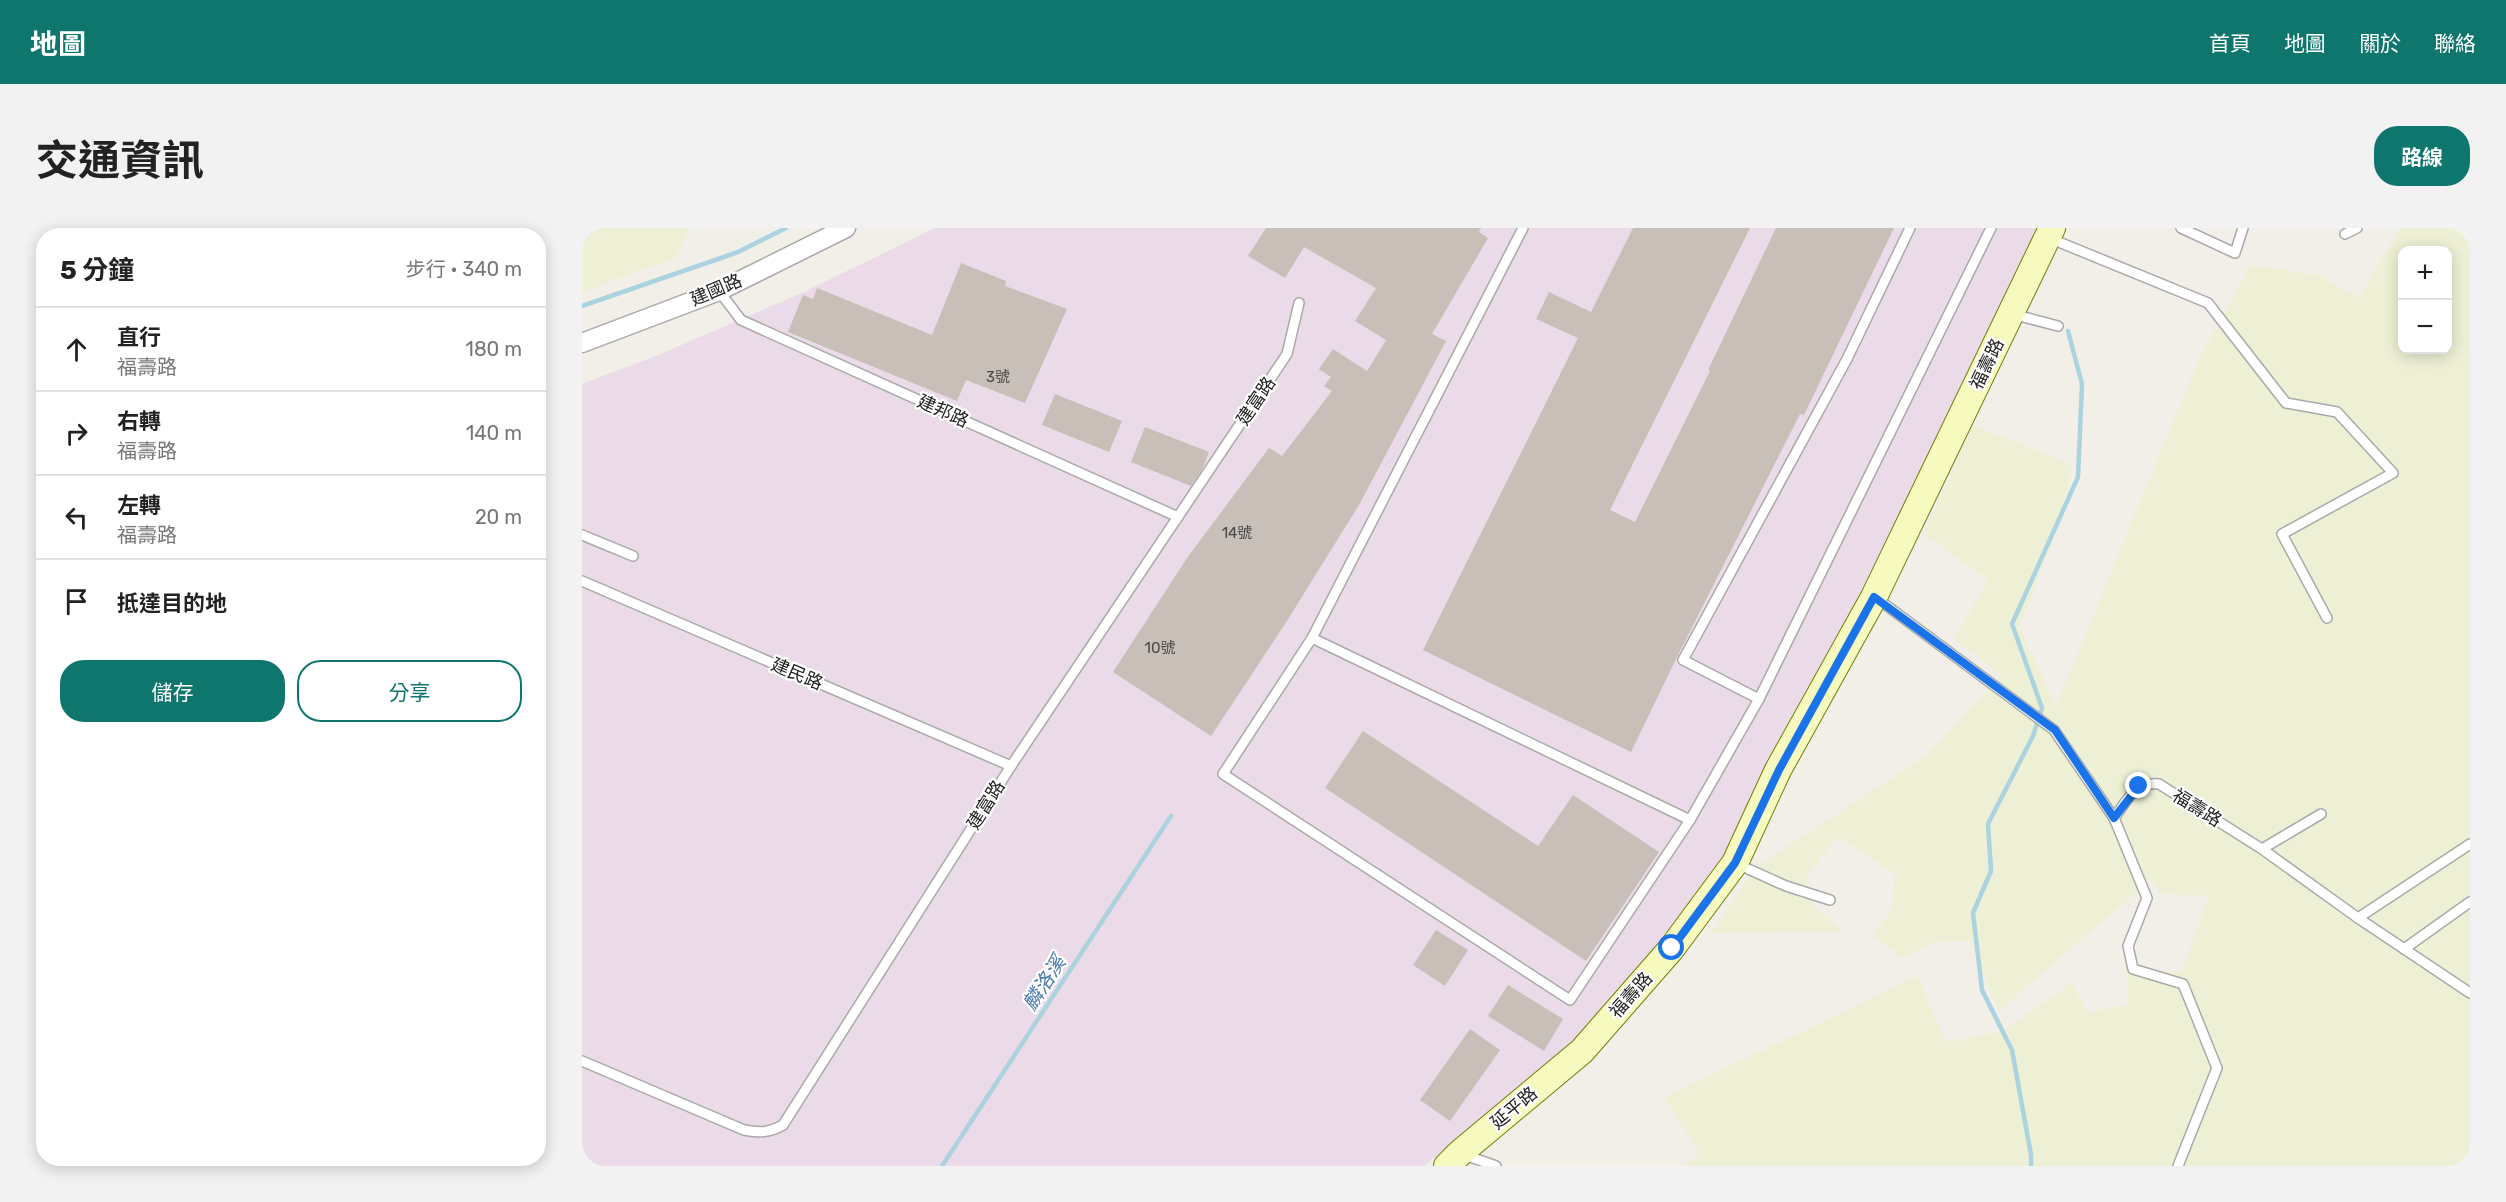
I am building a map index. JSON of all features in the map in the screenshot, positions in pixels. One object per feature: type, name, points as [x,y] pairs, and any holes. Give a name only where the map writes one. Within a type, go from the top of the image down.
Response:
[{"type":"street","name":"建國路","points":[[582,343],[719,291],[846,228]]},
{"type":"street","name":"福壽路","points":[[1582,1051],[1672,948],[1735,863],[1779,770],[1874,597],[2050,232]]},
{"type":"street","name":"延平路","points":[[1454,1159],[1582,1051]]},
{"type":"lane","points":[[1523,228],[1312,638],[1223,774],[1570,1000],[1690,820],[1759,699],[1991,228]]},
{"type":"lane","points":[[1759,699],[1683,660],[1847,359],[1910,228]]},
{"type":"lane","points":[[2181,228],[2235,253],[2243,228]]},
{"type":"lane","points":[[2345,234],[2357,228]]},
{"type":"lane","points":[[2050,232],[2208,303],[2286,403],[2337,412],[2393,473],[2283,534],[2327,618]]},
{"type":"lane","name":"建邦路","points":[[719,291],[741,320],[1178,517]]},
{"type":"lane","name":"建富路","points":[[582,1061],[744,1130],[759,1133],[772,1131],[783,1125],[1011,766],[1287,354],[1299,303]]},
{"type":"lane","points":[[2012,314],[2058,326]]},
{"type":"lane","points":[[582,536],[633,556]]},
{"type":"lane","name":"建民路","points":[[582,581],[1011,766]]},
{"type":"lane","points":[[1874,597],[2055,730],[2114,818],[2147,898],[2128,946],[2133,969],[2183,984],[2217,1068],[2178,1166]]},
{"type":"lane","points":[[1312,638],[1690,820]]},
{"type":"lane","name":"福壽路","points":[[2114,818],[2139,786],[2148,782],[2159,784],[2262,849],[2358,918],[2470,993]]},
{"type":"lane","points":[[2262,849],[2321,814]]},
{"type":"lane","points":[[2358,918],[2470,844]]},
{"type":"lane","points":[[1735,863],[1786,886],[1830,900]]},
{"type":"lane","points":[[2404,949],[2470,902]]},
{"type":"lane","points":[[1454,1159],[1496,1166]]},
{"type":"shaded area","points":[[935,228],[2040,228],[1960,401],[1722,862],[1592,1025],[1424,1166],[582,1166],[582,384],[658,355],[804,292]]},
{"type":"green space","points":[[582,228],[689,228],[676,258],[582,292]]},
{"type":"green space","points":[[2400,228],[2470,228],[2470,1166],[1683,1166],[1700,1153],[1664,1098],[1917,976],[1946,1042],[2006,1030],[2072,982],[2086,1012],[2128,1005],[2126,968],[2182,972],[2208,897],[2159,893],[2151,879],[1999,1011],[1970,941],[1933,942],[1903,958],[1873,936],[1892,910],[1895,874],[1838,837],[1806,876],[1814,906],[1843,932],[1711,933],[1755,868],[1928,754],[2002,675],[1954,639],[1988,580],[1924,534],[1973,425],[2073,465],[2052,543],[2019,627],[2056,706],[2200,357],[2251,265],[2318,275],[2359,298]]},
{"type":"building","points":[[1266,228],[1481,228],[1479,232],[1488,238],[1432,334],[1446,341],[1359,505],[1285,624],[1211,736],[1113,672],[1187,558],[1269,448],[1282,456],[1332,391],[1324,386],[1331,377],[1319,369],[1333,349],[1367,371],[1386,340],[1355,321],[1376,288],[1304,247],[1285,278],[1248,256]]},
{"type":"building","points":[[1633,228],[1750,228],[1610,510],[1635,522],[1710,371],[1708,370],[1776,228],[1894,228],[1804,415],[1800,414],[1631,752],[1423,650],[1578,338],[1536,319],[1549,292],[1591,312]]},
{"type":"building","points":[[961,263],[1006,281],[1005,286],[1067,309],[1025,403],[966,380],[957,401],[788,332],[803,295],[813,299],[817,288],[932,335]]},
{"type":"building","points":[[1055,394],[1122,421],[1109,452],[1042,425]]},
{"type":"building","points":[[1145,427],[1209,452],[1203,468],[1191,486],[1131,462]]},
{"type":"building","points":[[1363,731],[1538,846],[1573,795],[1659,852],[1586,961],[1325,788]]},
{"type":"building","points":[[1436,930],[1468,950],[1445,986],[1413,965]]},
{"type":"building","points":[[1508,985],[1563,1019],[1544,1051],[1488,1016]]},
{"type":"building","points":[[1470,1029],[1500,1050],[1450,1121],[1420,1100]]},
{"type":"waterway","points":[[582,306],[738,252],[786,228]]},
{"type":"waterway","points":[[2031,1166],[2012,1050],[1982,990],[1973,913],[1991,871],[1988,824],[2033,736],[2042,708],[2012,624],[2078,477],[2082,384],[2068,331]]},
{"type":"waterway","name":"麟洛溪","points":[[942,1166],[1171,816]]},
{"type":"route","points":[[1672,948],[1735,863],[1779,770],[1874,597],[2055,730],[2114,818],[2139,786]]}]
